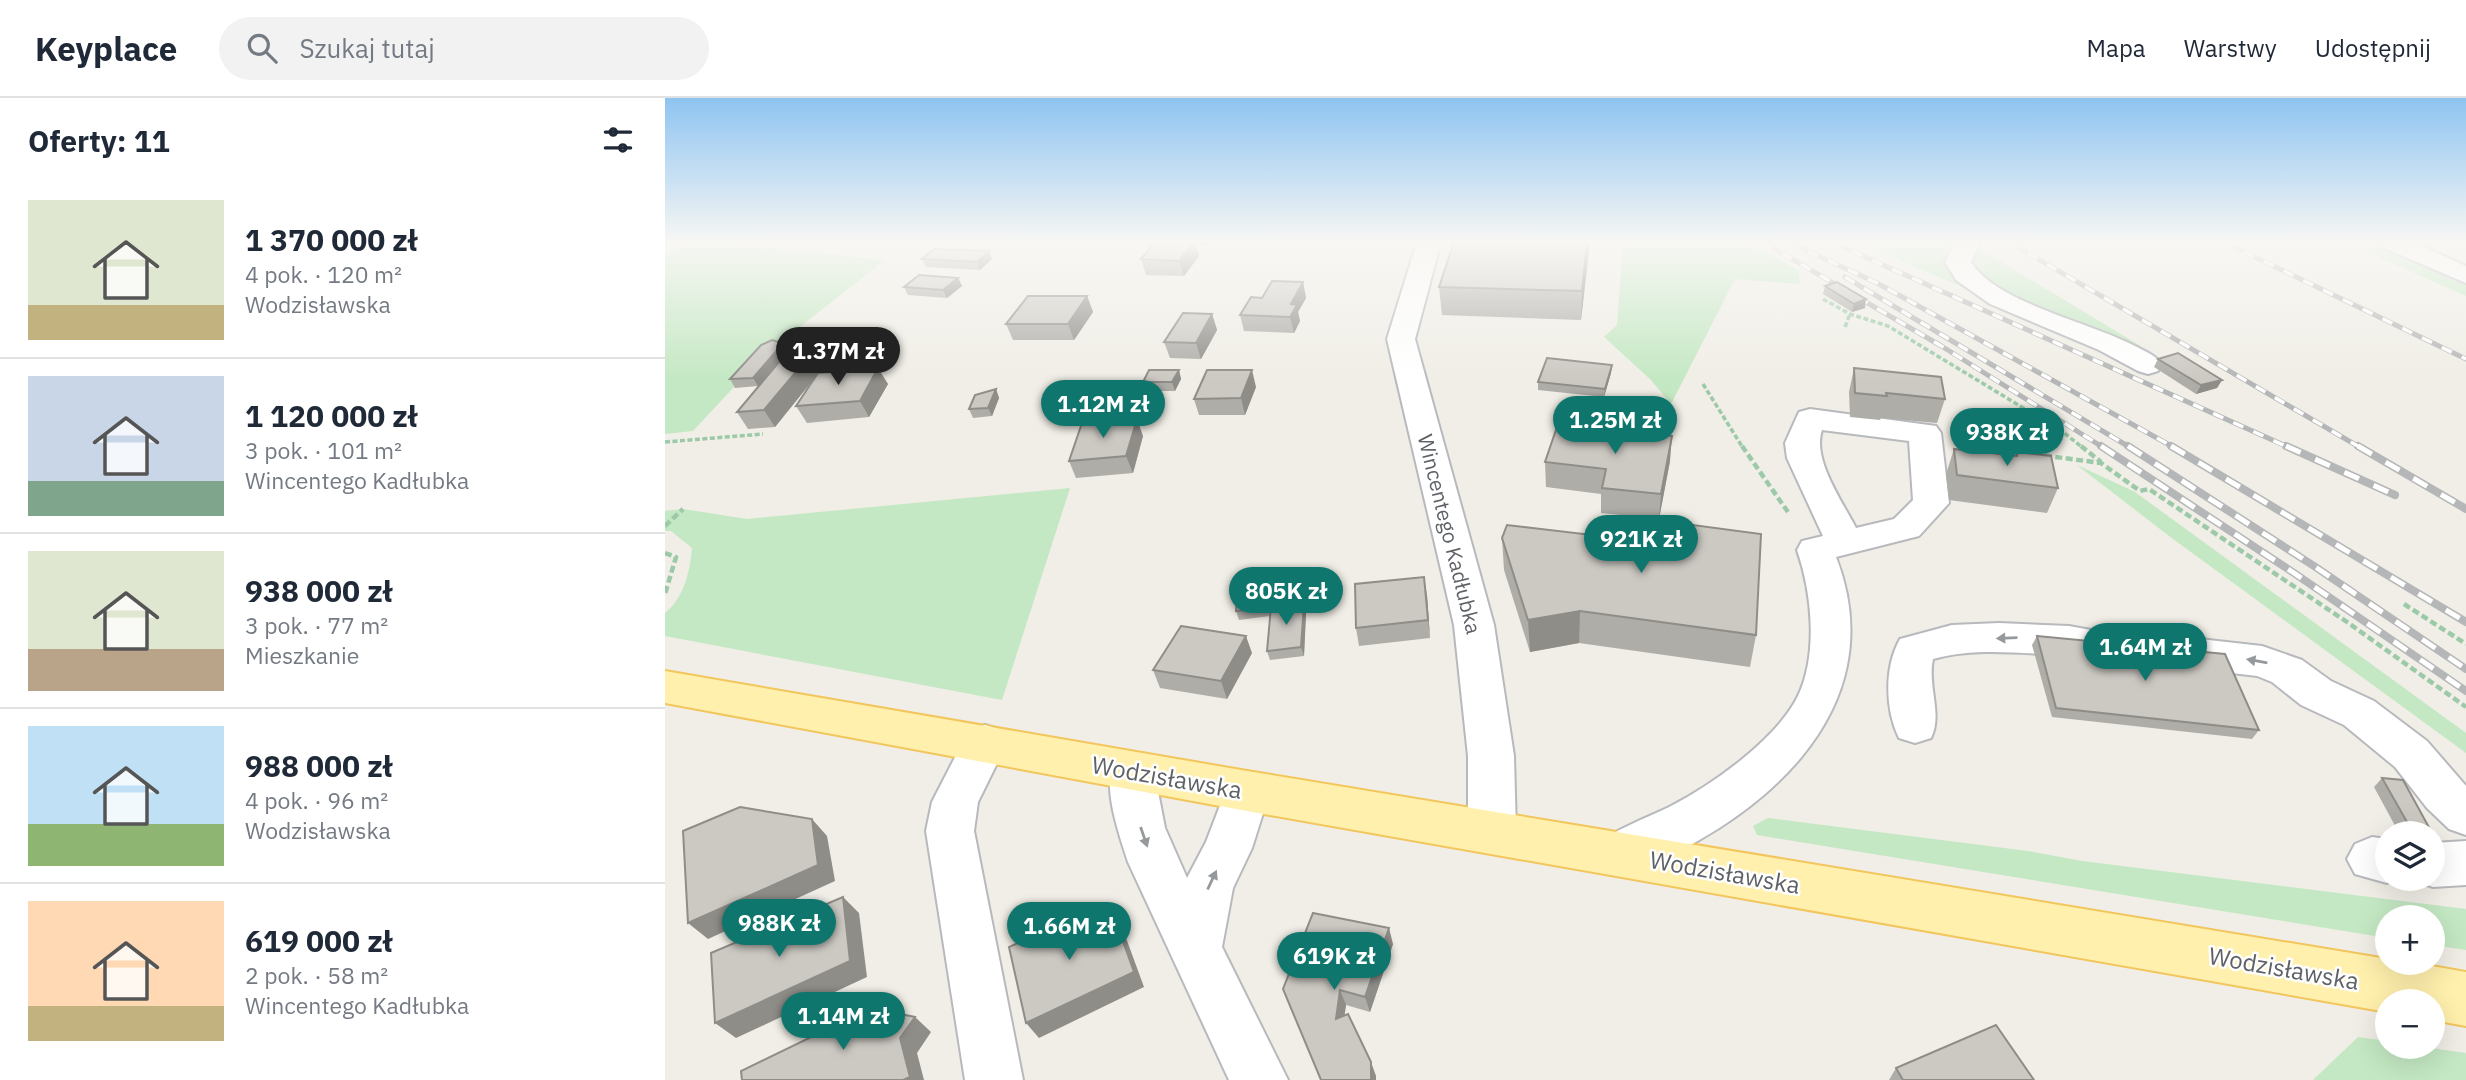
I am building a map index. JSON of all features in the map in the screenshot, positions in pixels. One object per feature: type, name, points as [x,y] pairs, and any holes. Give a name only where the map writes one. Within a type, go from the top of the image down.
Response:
[{"type":"main road","name":"Wodzisławska","points":[[669,693],[985,743],[1131,771],[2466,999]]},
{"type":"street","name":"Wincentego Kadłubka","points":[[1416,288],[1401,339],[1474,625],[1491,756],[1492,832]]},
{"type":"street","points":[[1984,288],[2004,300],[2105,342],[2147,365]]},
{"type":"street","points":[[1622,854],[1715,806],[1787,742],[1818,698],[1828,662],[1830,618],[1826,576],[1829,546]]},
{"type":"street","points":[[1915,726],[1910,659],[1913,650],[1925,645],[2032,637],[2262,661],[2287,671],[2316,693],[2339,723],[2390,766],[2454,804]]},
{"type":"street","points":[[985,743],[955,802],[950,831],[994,1080]]},
{"type":"street","points":[[1131,771],[1141,828],[1149,850],[1259,1080]]},
{"type":"street","points":[[1196,946],[1207,887],[1228,848],[1247,791]]},
{"type":"street","points":[[2445,864],[2466,863]]},
{"type":"path","points":[[1823,299],[1850,314],[1888,326],[2063,432],[2140,491],[2149,489],[2347,622],[2466,707]]},
{"type":"path","points":[[1845,327],[1850,314]]},
{"type":"path","points":[[1703,384],[1757,469],[1829,546]]},
{"type":"path","points":[[665,442],[763,434]]},
{"type":"path","points":[[1958,439],[1966,445],[2101,463]]},
{"type":"path","points":[[2046,464],[2060,457]]},
{"type":"path","points":[[665,526],[683,509]]},
{"type":"path","points":[[665,553],[676,557],[665,594]]},
{"type":"path","points":[[2404,604],[2466,645]]},
{"type":"green space","points":[[665,288],[850,288],[764,355],[693,431],[665,434]]},
{"type":"green space","points":[[1620,288],[1730,288],[1671,404],[1651,380],[1604,337],[1617,325]]},
{"type":"green space","points":[[1965,288],[2044,288],[2149,351],[2094,343]]},
{"type":"green space","points":[[2448,288],[2466,288],[2466,296]]},
{"type":"green space","points":[[2077,465],[2135,492],[2466,733],[2466,753],[2169,536]]},
{"type":"green space","points":[[1070,488],[1002,700],[665,636],[665,613],[677,600],[685,584],[692,548],[671,531],[665,531],[665,511],[683,509],[747,519]]},
{"type":"green space","points":[[1768,818],[2434,905],[2375,905],[2375,936],[1757,835],[1753,826]]},
{"type":"green space","points":[[2445,906],[2466,909],[2466,950],[2445,947]]},
{"type":"green space","points":[[2358,1037],[2375,1039],[2375,1059],[2445,1059],[2445,1050],[2466,1053],[2466,1080],[2313,1080]]},
{"type":"building","points":[[915,288],[946,288],[943,290]]},
{"type":"building","points":[[1268,288],[1300,288],[1291,304],[1297,305],[1290,317],[1240,315],[1251,297],[1262,298]]},
{"type":"building","points":[[1469,288],[1582,288],[1582,291]]},
{"type":"building","points":[[1828,288],[1847,288],[1866,299],[1854,304]]},
{"type":"building","points":[[1028,296],[1087,296],[1068,324],[1006,324]]},
{"type":"building","points":[[1183,313],[1212,314],[1196,343],[1164,342]]},
{"type":"building","points":[[772,340],[788,345],[777,350],[753,378],[730,379],[761,345]]},
{"type":"building","points":[[795,343],[816,348],[764,410],[737,412]]},
{"type":"building","points":[[2178,353],[2222,380],[2201,385],[2158,359]]},
{"type":"building","points":[[1547,358],[1612,365],[1605,389],[1538,382]]},
{"type":"building","points":[[878,368],[860,401],[796,406],[818,373]]},
{"type":"building","points":[[1854,368],[1941,377],[1945,399],[1855,393]]},
{"type":"building","points":[[1149,370],[1179,370],[1172,382],[1143,382]]},
{"type":"building","points":[[1207,370],[1252,370],[1241,398],[1194,399]]},
{"type":"building","points":[[996,389],[988,408],[969,409],[975,395]]},
{"type":"building","points":[[1595,405],[1667,413],[1662,435],[1588,427]]},
{"type":"building","points":[[1137,419],[1126,456],[1069,461],[1082,423]]},
{"type":"building","points":[[1558,424],[1672,436],[1661,494],[1602,488],[1606,469],[1545,462]]},
{"type":"building","points":[[1954,449],[2017,456],[2017,452],[2051,456],[2058,488],[1957,475]]},
{"type":"building","points":[[1655,520],[1761,534],[1756,635],[1580,611],[1528,620],[1502,538],[1507,525],[1651,542]]},
{"type":"building","points":[[1424,577],[1428,620],[1356,628],[1355,584]]},
{"type":"building","points":[[1271,596],[1270,607],[1236,611],[1237,600]]},
{"type":"building","points":[[1304,604],[1301,647],[1267,651],[1271,607]]},
{"type":"building","points":[[1181,626],[1246,636],[1221,681],[1153,670]]},
{"type":"building","points":[[2037,636],[2225,654],[2259,730],[2056,708]]},
{"type":"building","points":[[2382,778],[2403,780],[2426,821],[2406,821]]},
{"type":"building","points":[[740,807],[812,819],[818,865],[688,923],[683,831]]},
{"type":"building","points":[[843,897],[850,961],[715,1023],[711,953]]},
{"type":"building","points":[[1096,907],[1099,916],[1112,911],[1134,972],[1026,1023],[1009,947]]},
{"type":"building","points":[[1313,913],[1389,928],[1365,997],[1340,990],[1336,1019],[1348,1014],[1371,1062],[1371,1080],[1321,1080],[1283,989]]},
{"type":"building","points":[[871,1008],[915,1017],[900,1038],[910,1077],[903,1080],[742,1080],[741,1071]]},
{"type":"building","points":[[1996,1025],[2034,1080],[1903,1080],[1896,1068]]},
{"type":"railway","points":[[1842,288],[1943,347],[2104,448]]},
{"type":"railway","points":[[1863,288],[2131,448]]},
{"type":"railway","points":[[1886,288],[2175,448]]},
{"type":"railway","points":[[1934,288],[2290,448]]},
{"type":"railway","points":[[2087,288],[2361,448]]},
{"type":"railway","points":[[2319,288],[2466,359]]},
{"type":"railway","points":[[2101,446],[2294,573],[2466,691]]},
{"type":"railway","points":[[2128,446],[2314,566],[2466,669]]},
{"type":"railway","points":[[2171,446],[2466,622]]},
{"type":"railway","points":[[2286,446],[2395,495]]},
{"type":"railway","points":[[2358,446],[2466,509]]}]
